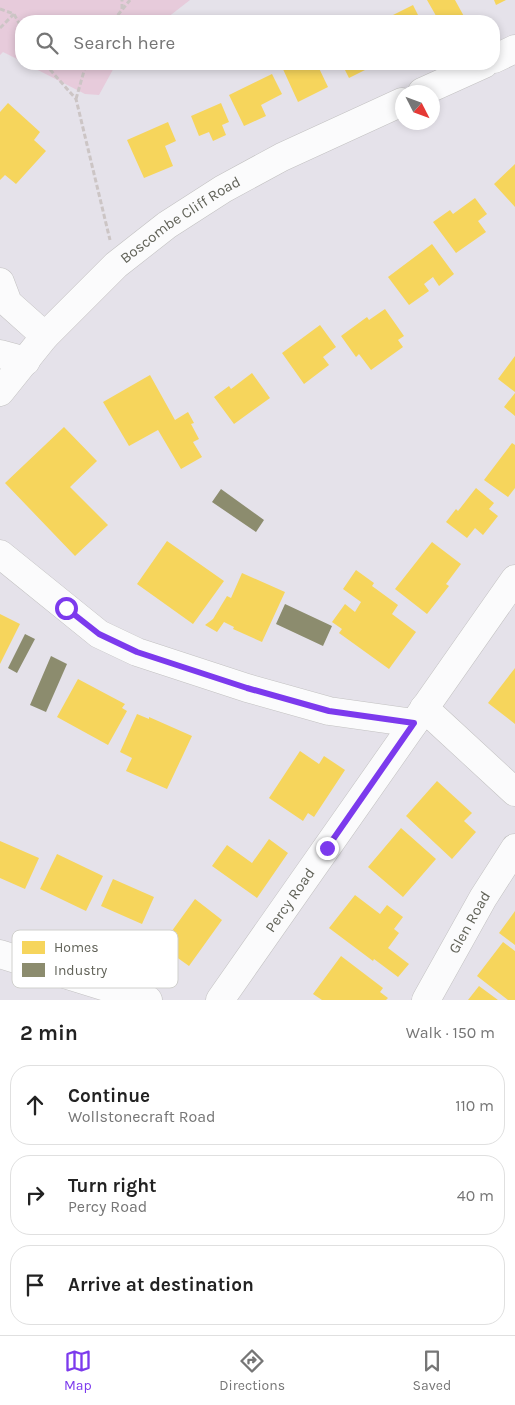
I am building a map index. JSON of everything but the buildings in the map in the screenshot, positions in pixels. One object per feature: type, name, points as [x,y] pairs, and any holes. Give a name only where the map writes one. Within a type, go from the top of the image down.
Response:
[{"type":"street","points":[[500,56],[515,49]]},
{"type":"street","points":[[438,85],[471,70]]},
{"type":"street","name":"Boscombe Cliff Road","points":[[0,392],[45,336],[116,265],[167,225],[222,188],[282,157],[395,105]]},
{"type":"street","points":[[0,282],[8,302],[45,336]]},
{"type":"street","points":[[0,354],[26,361]]},
{"type":"street","points":[[0,554],[99,634],[137,652],[247,688],[329,711],[419,716],[515,792]]},
{"type":"street","name":"Percy Road","points":[[220,1000],[515,579]]},
{"type":"street","name":"Glen Road","points":[[426,1000],[483,898],[515,848]]},
{"type":"street","points":[[0,954],[12,958]]},
{"type":"street","points":[[109,988],[148,1000]]},
{"type":"path","points":[[122,0],[122,9]]},
{"type":"path","points":[[118,15],[130,0]]},
{"type":"path","points":[[0,9],[14,14],[0,28]]},
{"type":"path","points":[[50,70],[76,99],[116,265]]},
{"type":"path","points":[[76,99],[84,70]]},
{"type":"shaded area","points":[[0,0],[190,0],[171,15],[15,15],[15,58],[3,52],[0,55]]},
{"type":"shaded area","points":[[38,70],[113,70],[99,95],[85,94]]},
{"type":"route","points":[[66,608],[99,634],[137,652],[247,688],[329,711],[414,723],[327,848]]}]
